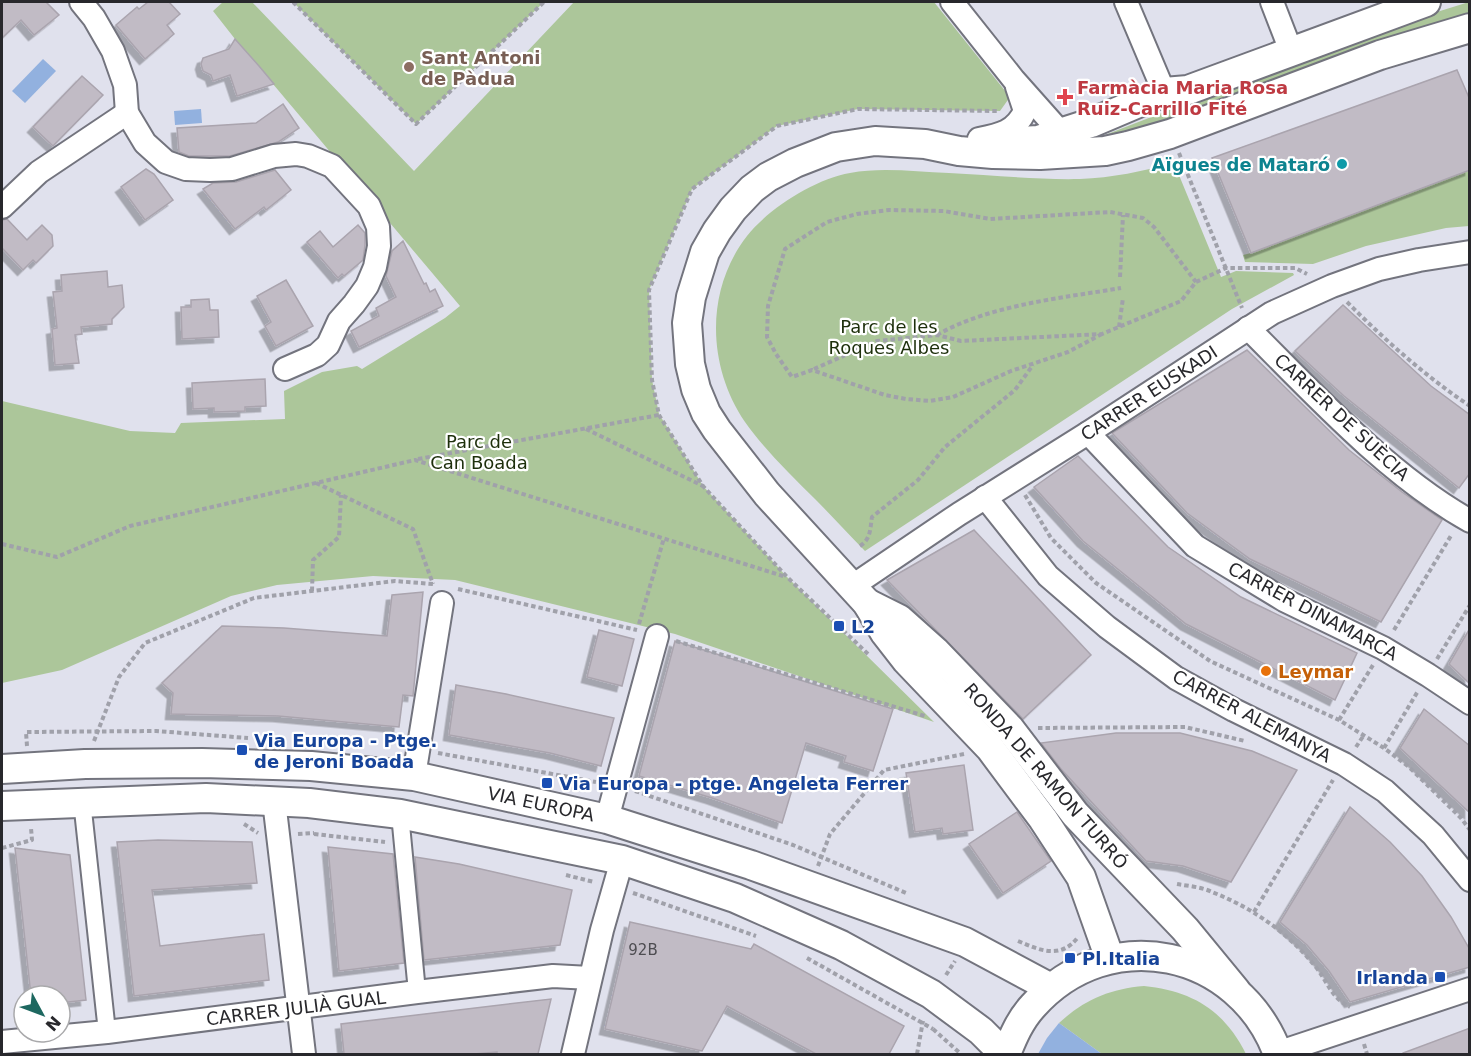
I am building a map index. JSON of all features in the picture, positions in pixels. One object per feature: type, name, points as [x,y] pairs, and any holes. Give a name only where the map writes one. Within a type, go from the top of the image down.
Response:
[{"type":"street","points":[[81,2],[94,18],[113,51],[126,85],[127,113],[145,142],[166,162],[186,169],[210,170],[232,169],[274,156],[296,154],[308,156],[332,166],[369,206],[378,226],[379,246],[375,267],[367,286],[339,321],[328,345],[317,355],[285,369]]},
{"type":"street","points":[[952,2],[1060,134],[1083,153]]},
{"type":"street","points":[[1126,2],[1164,92]]},
{"type":"street","points":[[1272,2],[1291,51]]},
{"type":"street","points":[[925,144],[959,139],[1038,140],[1060,134],[1164,92],[1188,90],[1426,2]]},
{"type":"street","points":[[925,144],[959,151],[1040,155],[1083,153],[1128,146],[1170,134],[1380,55],[1470,15]]},
{"type":"street","points":[[1380,55],[1470,28]]},
{"type":"street","points":[[979,139],[1002,134],[1020,122],[1024,111],[1021,95],[1014,80]]},
{"type":"street","points":[[2,207],[39,172],[127,113]]},
{"type":"street","name":"RONDA DE RAMON TURRÓ","points":[[925,144],[875,141],[836,147],[795,163],[768,177],[746,196],[717,231],[705,252],[691,297],[687,323],[690,364],[696,389],[706,413],[717,430],[767,494],[859,595],[906,660],[990,748],[1042,819],[1081,877],[1110,959]]},
{"type":"street","name":"CARRER EUSKADI","points":[[859,595],[985,497],[1088,433],[1245,318],[1272,313],[1332,286],[1379,269],[1470,252]]},
{"type":"street","name":"CARRER DE SUÈCIA","points":[[1245,318],[1315,394],[1399,473],[1466,519]]},
{"type":"street","name":"CARRER DINAMARCA","points":[[1088,433],[1195,546],[1284,600],[1383,648],[1470,704]]},
{"type":"street","name":"CARRER ALEMANYA","points":[[985,497],[1048,576],[1107,627],[1176,678],[1335,771],[1385,791],[1425,827],[1470,880]]},
{"type":"street","points":[[414,777],[440,590]]},
{"type":"street","name":"RONDA DE RAMON TURRÓ","points":[[859,595],[899,619],[936,652],[1010,729],[1075,814],[1185,929],[1236,991]]},
{"type":"street","points":[[607,819],[647,633]]},
{"type":"street","name":"VIA EUROPA","points":[[2,769],[85,764],[202,763],[311,766],[414,777],[607,819],[751,865],[965,942],[1051,988]]},
{"type":"street","points":[[2,806],[82,801],[206,798],[274,801],[400,814],[622,860],[735,898],[841,945],[931,994],[981,1031],[1005,1054],[1031,1008],[1051,988],[1079,970],[1110,959],[1138,956],[1168,958],[1204,970],[1236,991],[1261,1020],[1278,1054],[1470,989]]},
{"type":"street","points":[[82,801],[107,1032]]},
{"type":"street","points":[[274,801],[304,1054]]},
{"type":"street","points":[[400,814],[417,992]]},
{"type":"street","points":[[573,1054],[590,978],[622,860]]},
{"type":"street","name":"CARRER JULIÀ GUAL","points":[[2,1042],[107,1032],[553,976],[590,978]]},
{"type":"path","points":[[295,2],[416,124],[544,2]]},
{"type":"path","points":[[870,656],[787,577],[703,486],[659,414],[652,380],[649,290],[692,189],[777,126],[858,109],[1000,111],[1005,104]]},
{"type":"path","points":[[1170,134],[1245,318]]},
{"type":"path","points":[[1102,334],[961,341],[937,336],[877,341],[792,377],[767,337],[768,306],[785,249],[826,222],[857,214],[889,210],[944,211],[990,219],[1110,212],[1143,218],[1155,227],[1196,282]]},
{"type":"path","points":[[1120,277],[1123,215]]},
{"type":"path","points":[[812,370],[906,399],[930,401],[953,397],[1011,371],[1068,352],[1102,334],[1181,301],[1196,282],[1226,268],[1295,268],[1332,286],[1381,336],[1445,390],[1470,406]]},
{"type":"path","points":[[937,336],[951,327],[1018,305],[1121,288]]},
{"type":"path","points":[[1119,328],[1123,298]]},
{"type":"path","points":[[860,546],[867,542],[872,517],[918,480],[945,447],[1016,390],[1033,364]]},
{"type":"path","points":[[2,544],[57,557],[130,526],[415,460],[659,414]]},
{"type":"path","points":[[585,428],[703,486]]},
{"type":"path","points":[[415,460],[787,577]]},
{"type":"path","points":[[1016,478],[1051,538],[1096,583],[1210,661],[1339,720],[1364,735],[1409,766],[1470,830]]},
{"type":"path","points":[[315,483],[412,530],[440,590]]},
{"type":"path","points":[[312,591],[313,560],[339,537],[341,495]]},
{"type":"path","points":[[1339,720],[1466,519]]},
{"type":"path","points":[[647,633],[664,538]]},
{"type":"path","points":[[85,764],[119,677],[145,643],[254,598],[395,581],[647,633],[937,719],[955,711]]},
{"type":"path","points":[[1010,729],[1185,727],[1248,741]]},
{"type":"path","points":[[1254,912],[1335,771],[1364,735]]},
{"type":"path","points":[[810,887],[830,834],[884,770],[990,748]]},
{"type":"green space","name":"Parc de Can Boada","points":[[223,2],[252,2],[414,171],[574,2],[934,2],[1010,97],[1000,111],[858,109],[777,126],[692,189],[649,290],[652,380],[659,414],[703,486],[787,577],[934,722],[675,634],[455,580],[373,576],[277,585],[231,596],[62,670],[2,683],[2,401],[130,431],[175,433],[181,423],[285,419],[284,391],[322,372],[357,366],[362,369],[445,318],[460,306],[213,11]]},
{"type":"green space","points":[[295,2],[544,2],[416,124]]},
{"type":"green space","points":[[1469,2],[1469,13],[1434,31],[1150,135],[1092,140],[1366,34]]},
{"type":"green space","name":"Parc de les Roques Albes","points":[[1174,163],[1221,277],[1236,271],[1293,273],[1294,275],[1232,309],[865,551],[769,452],[745,422],[732,400],[723,377],[716,328],[718,304],[724,280],[733,257],[756,226],[780,205],[808,188],[836,176],[874,170],[1080,179],[1127,174]]},
{"type":"green space","points":[[1469,170],[1469,226],[1446,228],[1366,246],[1313,264],[1245,262],[1243,255]]},
{"type":"green space","points":[[1144,986],[1177,993],[1205,1005],[1228,1026],[1246,1054],[1102,1054],[1059,1023],[1078,1008],[1098,997],[1119,990]]},
{"type":"water","points":[[43,59],[56,71],[25,103],[12,91]]},
{"type":"water","points":[[201,109],[202,123],[175,125],[174,111]]},
{"type":"water","points":[[1059,1023],[1102,1054],[1038,1054]]},
{"type":"building","points":[[2,2],[46,2],[59,15],[34,35],[21,20],[2,38]]},
{"type":"building","points":[[148,2],[169,2],[180,14],[167,25],[174,34],[145,59],[116,25],[137,7],[139,9]]},
{"type":"building","points":[[235,39],[274,84],[237,96],[230,75],[213,81],[211,75],[203,71],[201,64],[203,58],[229,49]]},
{"type":"building","name":"Aïgues de Mataró","points":[[1457,70],[1470,100],[1470,170],[1251,253],[1212,158]]},
{"type":"building","points":[[82,76],[103,95],[53,146],[33,127]]},
{"type":"building","points":[[283,104],[299,128],[278,142],[230,156],[189,156],[179,152],[177,128],[256,123]]},
{"type":"building","points":[[146,169],[154,174],[173,200],[145,220],[121,187]]},
{"type":"building","points":[[275,170],[291,190],[266,210],[264,207],[235,229],[203,189],[213,183],[236,182]]},
{"type":"building","points":[[7,219],[27,240],[42,225],[52,235],[53,246],[36,263],[33,260],[23,270],[2,248],[2,220]]},
{"type":"building","points":[[358,225],[365,233],[363,260],[344,276],[342,274],[338,278],[307,242],[320,231],[333,247]]},
{"type":"building","points":[[403,241],[424,284],[426,283],[430,292],[435,289],[443,306],[359,347],[351,331],[379,316],[376,308],[396,297],[386,276],[392,251]]},
{"type":"building","points":[[107,271],[108,287],[122,285],[124,307],[112,319],[112,324],[81,327],[82,334],[75,335],[79,363],[55,365],[52,329],[57,328],[53,292],[62,291],[61,275]]},
{"type":"building","points":[[286,280],[313,326],[276,346],[265,326],[271,322],[257,296]]},
{"type":"building","points":[[209,299],[210,310],[218,310],[219,337],[182,339],[181,307],[191,307],[191,300]]},
{"type":"building","points":[[1343,305],[1431,386],[1470,415],[1470,473],[1459,488],[1344,396],[1295,351]]},
{"type":"building","points":[[1247,350],[1349,450],[1442,520],[1381,622],[1250,559],[1187,513],[1112,433]]},
{"type":"building","points":[[265,379],[266,406],[245,407],[245,411],[214,412],[214,408],[193,409],[192,383]]},
{"type":"building","points":[[1078,456],[1168,547],[1241,597],[1357,653],[1335,700],[1186,624],[1083,541],[1034,487]]},
{"type":"building","points":[[974,530],[1091,655],[1023,719],[887,580]]},
{"type":"building","points":[[423,592],[413,696],[403,695],[399,727],[278,716],[171,714],[173,693],[162,683],[222,626],[387,636],[392,595]]},
{"type":"building","points":[[1470,628],[1470,684],[1449,664]]},
{"type":"building","points":[[599,630],[634,639],[622,686],[587,677]]},
{"type":"building","points":[[675,641],[893,709],[873,771],[844,762],[846,756],[806,743],[782,823],[712,798],[639,776]]},
{"type":"building","points":[[456,685],[614,718],[601,766],[550,753],[449,735]]},
{"type":"building","points":[[1424,709],[1470,746],[1470,813],[1400,748]]},
{"type":"building","points":[[1116,733],[1180,733],[1252,751],[1297,770],[1231,882],[1183,866],[1146,861],[1061,769],[1041,743]]},
{"type":"building","points":[[964,765],[973,830],[943,834],[942,828],[915,832],[906,773]]},
{"type":"building","points":[[1350,807],[1390,842],[1422,876],[1451,917],[1470,950],[1470,967],[1350,1002],[1329,971],[1307,945],[1280,922]]},
{"type":"building","points":[[1017,812],[1051,861],[1003,893],[969,844]]},
{"type":"building","points":[[158,840],[252,842],[257,883],[152,890],[160,946],[264,934],[269,980],[134,996],[117,842]]},
{"type":"building","points":[[328,847],[393,854],[404,963],[339,971]]},
{"type":"building","points":[[15,848],[70,855],[86,1000],[72,1002],[72,984],[30,984]]},
{"type":"building","points":[[415,857],[459,864],[572,890],[560,945],[424,960]]},
{"type":"building","points":[[630,922],[751,949],[754,944],[904,1026],[889,1054],[816,1054],[727,1006],[702,1051],[605,1029]]},
{"type":"building","points":[[551,999],[538,1054],[497,1054],[497,1052],[344,1054],[341,1024]]},
{"type":"building","points":[[1470,1028],[1470,1054],[1403,1054],[1403,1053]]},
{"type":"place","name":"Sant Antoni de Pàdua","points":[[409,67]]},
{"type":"place","name":"Farmàcia Maria Rosa Ruiz-Carrillo Fité","points":[[1065,97]]},
{"type":"place","name":"Aïgues de Mataró","points":[[1342,164]]},
{"type":"place","name":"L2","points":[[839,626]]},
{"type":"place","name":"Leymar","points":[[1266,671]]},
{"type":"place","name":"Via Europa - Ptge. de Jeroni Boada","points":[[242,750]]},
{"type":"place","name":"Via Europa - ptge. Angeleta Ferrer","points":[[547,783]]},
{"type":"place","name":"Pl.Italia","points":[[1070,958]]},
{"type":"place","name":"Irlanda","points":[[1440,977]]}]
